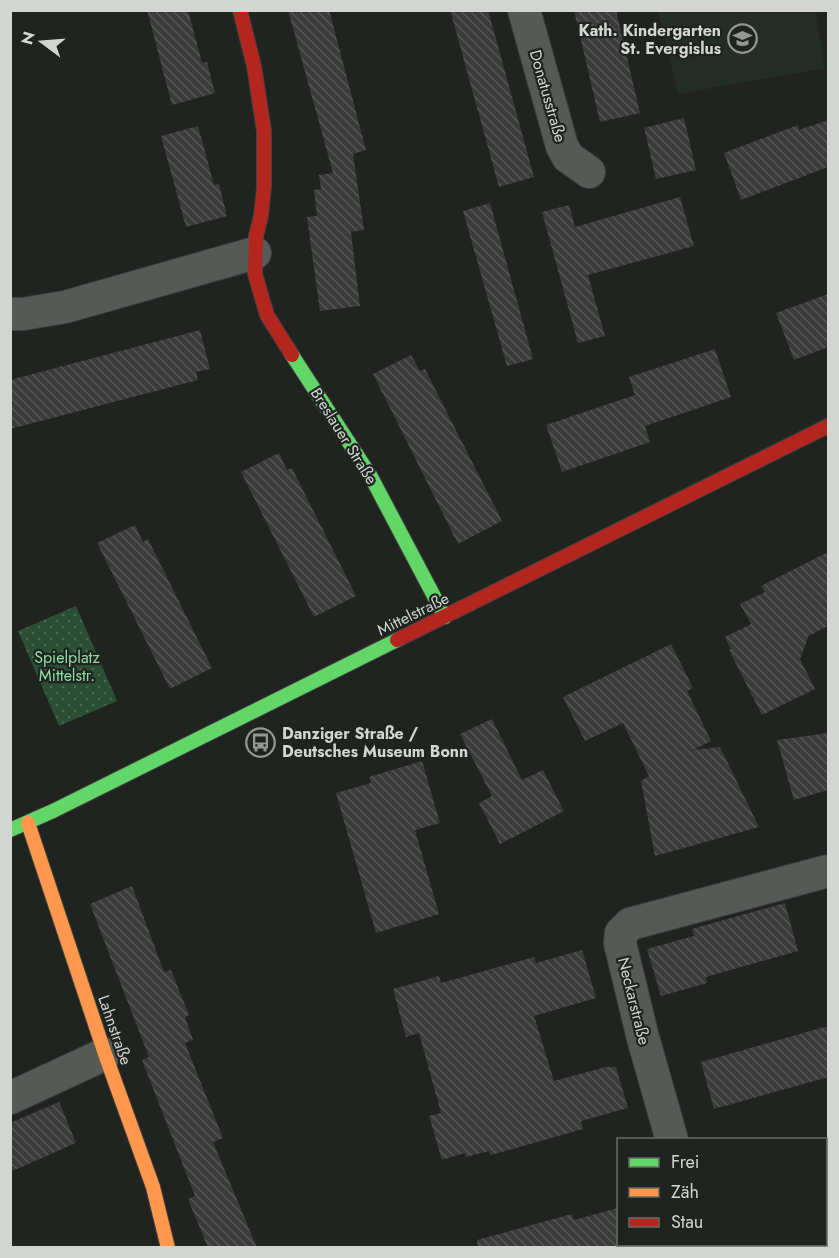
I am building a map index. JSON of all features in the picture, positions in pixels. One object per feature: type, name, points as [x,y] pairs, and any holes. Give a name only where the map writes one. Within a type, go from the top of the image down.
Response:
[{"type":"street","name":"Breslauer Straße","points":[[240,10],[254,66],[264,132],[264,187],[256,236],[255,274],[267,315],[370,475],[445,617]]},
{"type":"street","name":"Donatusstraße","points":[[524,10],[562,146],[568,157],[589,172]]},
{"type":"street","points":[[10,314],[65,308],[255,253]]},
{"type":"street","name":"Mittelstraße","points":[[10,830],[828,426]]},
{"type":"street","name":"Lahnstraße","points":[[28,823],[105,1054],[153,1187],[168,1248]]},
{"type":"street","name":"Neckarstraße","points":[[671,1138],[622,954],[621,933],[630,924],[828,871]]},
{"type":"street","points":[[10,1098],[105,1054]]},
{"type":"shaded area","name":"Kath. Kindergarten St. Evergislus","points":[[658,11],[815,11],[825,68],[678,94]]},
{"type":"green space","name":"Spielplatz Mittelstr.","points":[[76,606],[117,701],[59,726],[18,631]]},
{"type":"building","points":[[147,10],[188,10],[202,63],[207,62],[215,93],[172,105]]},
{"type":"building","points":[[288,10],[329,10],[366,150],[353,154],[364,230],[351,232],[360,306],[320,311],[307,217],[317,216],[314,190],[321,189],[319,175],[333,173]]},
{"type":"building","points":[[450,10],[488,10],[534,177],[499,187]]},
{"type":"building","points":[[574,10],[616,10],[640,113],[600,122]]},
{"type":"building","points":[[684,118],[696,170],[656,179],[644,128]]},
{"type":"building","points":[[828,120],[828,167],[741,200],[724,153],[798,125],[799,130]]},
{"type":"building","points":[[198,126],[214,185],[219,184],[227,216],[186,227],[161,136]]},
{"type":"building","points":[[680,197],[694,246],[588,275],[605,336],[578,343],[542,212],[569,205],[575,227]]},
{"type":"building","points":[[490,203],[533,359],[507,366],[463,211]]},
{"type":"building","points":[[828,294],[828,347],[794,360],[776,313]]},
{"type":"building","points":[[200,330],[210,369],[196,372],[198,380],[10,429],[10,380]]},
{"type":"building","points":[[715,349],[731,397],[645,426],[650,442],[562,472],[546,425],[635,395],[629,377]]},
{"type":"building","points":[[411,355],[420,371],[425,369],[502,521],[458,544],[373,374]]},
{"type":"building","points":[[279,453],[287,470],[292,468],[356,596],[314,617],[241,472]]},
{"type":"building","points":[[135,525],[143,542],[148,539],[212,668],[170,689],[97,543]]},
{"type":"building","points":[[828,552],[828,626],[807,637],[800,659],[815,689],[762,715],[729,650],[731,649],[725,637],[751,624],[740,604],[765,592],[761,586]]},
{"type":"building","points":[[671,644],[693,688],[687,691],[711,741],[693,750],[720,747],[759,827],[655,856],[641,781],[649,776],[623,723],[585,741],[563,697]]},
{"type":"building","points":[[492,719],[522,780],[543,770],[564,811],[500,844],[479,803],[492,796],[460,734]]},
{"type":"building","points":[[828,733],[828,790],[794,800],[777,740]]},
{"type":"building","points":[[422,761],[440,823],[415,830],[439,914],[376,933],[336,793],[371,783],[369,777]]},
{"type":"building","points":[[132,886],[164,972],[171,970],[189,1015],[185,1017],[193,1040],[185,1043],[223,1138],[213,1142],[257,1248],[208,1248],[188,1199],[195,1196],[142,1060],[149,1057],[90,904]]},
{"type":"building","points":[[785,903],[798,951],[706,977],[707,983],[661,996],[647,949],[694,936],[692,929]]},
{"type":"building","points":[[582,950],[596,998],[534,1016],[554,1081],[606,1067],[616,1067],[628,1108],[581,1121],[583,1129],[491,1155],[489,1151],[466,1157],[465,1153],[442,1160],[429,1116],[441,1113],[419,1033],[406,1037],[393,989],[439,976],[441,983],[534,957],[536,963]]},
{"type":"building","points":[[828,1026],[828,1077],[714,1109],[701,1062]]},
{"type":"building","points":[[59,1102],[76,1143],[10,1172],[10,1123]]},
{"type":"building","points":[[617,1208],[618,1248],[478,1248],[477,1240],[572,1214],[574,1220]]},
{"type":"traffic: fast","points":[[292,355],[370,475],[445,617]]},
{"type":"traffic: fast","points":[[10,830],[53,811],[397,640]]},
{"type":"traffic: slow","points":[[28,823],[105,1054],[153,1187],[168,1248]]},
{"type":"traffic: jam","points":[[240,10],[254,66],[264,131],[264,187],[256,236],[255,274],[267,315],[292,355]]},
{"type":"traffic: jam","points":[[397,640],[828,426]]},
{"type":"place","name":"Kath. Kindergarten St. Evergislus","points":[[742,39]]},
{"type":"place","name":"Danziger Straße / Deutsches Museum Bonn","points":[[261,742]]}]
